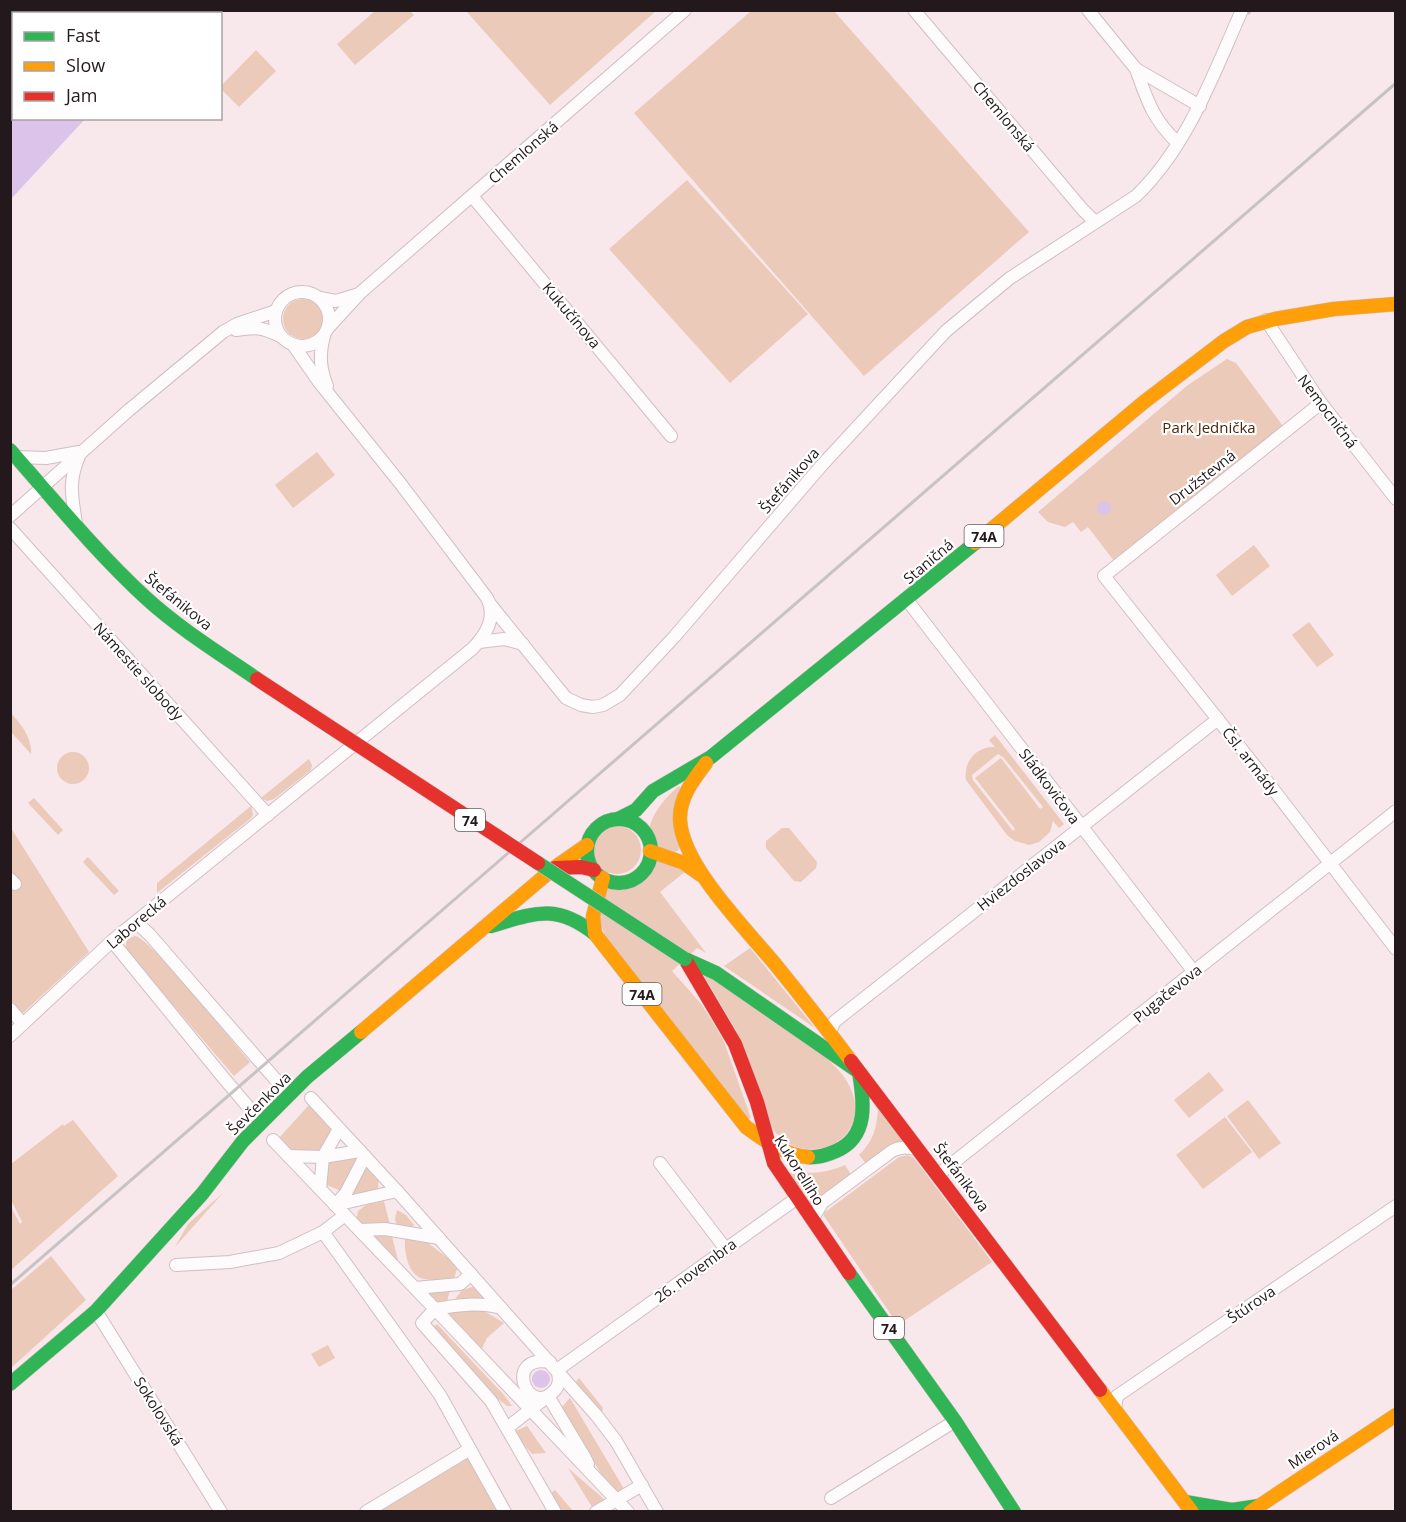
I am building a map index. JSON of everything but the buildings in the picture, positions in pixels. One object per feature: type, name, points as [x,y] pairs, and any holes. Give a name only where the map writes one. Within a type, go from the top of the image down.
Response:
[{"type":"main road","name":"74A","points":[[1266,320],[1334,309],[1395,304]]},
{"type":"main road","name":"Staničná","points":[[675,777],[711,757],[907,600],[1144,402],[1224,341],[1239,331],[1266,320]]},
{"type":"main road","name":"Štefánikova","points":[[13,454],[103,556],[147,600],[169,618],[257,679],[685,959]]},
{"type":"main road","name":"74A","points":[[705,878],[683,837],[679,815],[680,805],[689,786],[711,757]]},
{"type":"main road","name":"74A","points":[[588,845],[591,836],[600,825],[636,810],[653,791],[675,777]]},
{"type":"main road","name":"74A","points":[[642,830],[656,802],[675,777]]},
{"type":"main road","points":[[554,868],[581,867],[616,882],[634,878],[647,865],[650,851],[648,840],[642,830],[631,822],[618,819]]},
{"type":"main road","points":[[588,845],[588,859],[598,874],[593,916],[595,934]]},
{"type":"main road","name":"Ševčenkova","points":[[10,1384],[96,1311],[202,1194],[243,1141],[289,1095],[344,1044],[487,927],[554,868],[588,845]]},
{"type":"main road","name":"74A","points":[[650,851],[684,863],[705,878]]},
{"type":"main road","name":"Štefánikova","points":[[705,878],[830,1033],[939,1174],[1189,1507]]},
{"type":"main road","name":"Kukorelliho","points":[[487,927],[535,914],[559,915],[578,920],[595,934],[746,1127],[768,1143],[774,1163],[797,1198],[955,1421],[1014,1512]]},
{"type":"main road","name":"74","points":[[685,959],[716,973],[859,1072]]},
{"type":"main road","name":"74","points":[[685,959],[735,1044],[745,1067],[768,1143]]},
{"type":"main road","points":[[768,1143],[795,1156],[809,1158],[824,1156],[846,1146],[855,1138],[863,1115],[859,1072]]},
{"type":"main road","name":"Mierová","points":[[1255,1510],[1393,1421]]},
{"type":"main road","name":"74","points":[[1189,1507],[1255,1510]]},
{"type":"street","name":"Chemlonská","points":[[326,332],[360,293],[685,10]]},
{"type":"street","name":"Chemlonská","points":[[914,10],[1095,222]]},
{"type":"street","points":[[1088,10],[1136,69],[1161,128],[1178,143]]},
{"type":"street","name":"Štefánikova","points":[[294,345],[319,382],[490,604],[566,698],[592,706],[611,701],[620,695],[675,636],[822,465],[945,331],[1010,278],[1136,196],[1148,184],[1191,125],[1242,10]]},
{"type":"street","points":[[1136,69],[1200,106]]},
{"type":"street","name":"Kukučínova","points":[[472,196],[671,436]]},
{"type":"street","points":[[223,332],[256,327],[266,329],[294,345],[311,345],[326,332],[329,312],[320,298],[303,292],[286,297],[276,311],[276,328],[280,336]]},
{"type":"street","name":"Chemlonská","points":[[320,298],[336,301],[360,293]]},
{"type":"street","points":[[10,516],[81,452],[223,332],[237,324],[276,311]]},
{"type":"street","name":"Nemocničná","points":[[1266,320],[1321,403],[1395,499]]},
{"type":"street","name":"Štefánikova","points":[[326,332],[320,354],[322,374],[329,393]]},
{"type":"street","name":"Družstevná","points":[[1104,576],[1321,403]]},
{"type":"street","points":[[13,454],[46,458],[81,452]]},
{"type":"street","points":[[76,524],[71,485],[72,473],[81,452]]},
{"type":"street","name":"Námestie slobody","points":[[10,528],[268,814]]},
{"type":"street","name":"Čsl. armády","points":[[1104,576],[1218,719],[1395,949]]},
{"type":"street","name":"Sládkovičova","points":[[907,600],[1194,972]]},
{"type":"street","points":[[268,814],[479,642],[490,623],[490,604]]},
{"type":"street","points":[[479,642],[504,639],[523,644]]},
{"type":"street","name":"Hviezdoslavova","points":[[830,1033],[834,1022],[1218,719]]},
{"type":"street","name":"Pugačevova","points":[[939,1174],[1395,811]]},
{"type":"street","name":"Laborecká","points":[[10,1036],[112,941],[268,814]]},
{"type":"street","points":[[135,922],[150,935],[289,1095]]},
{"type":"street","points":[[112,941],[261,1122]]},
{"type":"street","points":[[10,1009],[23,1024]]},
{"type":"street","points":[[311,1098],[597,1416],[616,1441],[657,1512]]},
{"type":"street","points":[[320,1189],[323,1158],[339,1129]]},
{"type":"street","points":[[273,1140],[415,1288],[441,1308],[507,1385],[628,1512]]},
{"type":"street","points":[[812,1220],[822,1203],[892,1151],[901,1147],[920,1150]]},
{"type":"street","points":[[288,1156],[323,1158],[362,1154]]},
{"type":"street","points":[[335,1205],[346,1193],[362,1154]]},
{"type":"street","points":[[660,1163],[725,1248]]},
{"type":"street","points":[[335,1205],[397,1191]]},
{"type":"street","name":"26. novembra","points":[[554,1366],[594,1343],[797,1198]]},
{"type":"street","name":"Štúrova","points":[[1115,1408],[1117,1396],[1395,1206]]},
{"type":"street","points":[[176,1265],[230,1262],[279,1253],[323,1232],[345,1215]]},
{"type":"street","points":[[360,1230],[385,1229],[439,1238]]},
{"type":"street","points":[[323,1232],[440,1395],[505,1512]]},
{"type":"street","points":[[471,1274],[441,1308],[423,1323],[491,1401],[555,1512]]},
{"type":"street","points":[[415,1288],[460,1284]]},
{"type":"street","points":[[441,1308],[462,1305],[489,1305],[501,1308]]},
{"type":"street","name":"Sokolovská","points":[[96,1311],[221,1512]]},
{"type":"street","points":[[507,1385],[532,1363],[542,1360],[554,1366]]},
{"type":"street","points":[[507,1428],[555,1391],[558,1384],[554,1366]]},
{"type":"street","points":[[525,1369],[524,1386],[529,1394],[538,1397],[548,1396]]},
{"type":"street","points":[[548,1396],[584,1456],[590,1472]]},
{"type":"street","points":[[831,1498],[955,1421]]},
{"type":"street","points":[[366,1512],[470,1449]]},
{"type":"street","points":[[596,1512],[642,1485]]},
{"type":"green space","points":[[376,10],[410,11],[414,15],[355,65],[337,44]]},
{"type":"green space","points":[[466,10],[656,11],[550,105]]},
{"type":"green space","points":[[751,11],[834,11],[1029,232],[864,376],[634,113]]},
{"type":"green space","points":[[256,50],[276,71],[239,107],[222,90],[222,85]]},
{"type":"green space","points":[[687,180],[808,314],[730,383],[609,249]]},
{"type":"green space","points":[[303,299],[317,305],[323,319],[317,333],[303,339],[289,333],[283,319],[289,305]]},
{"type":"green space","name":"Park Jednička","points":[[1227,359],[1236,363],[1283,426],[1114,561],[1088,527],[1081,532],[1073,522],[1065,527],[1048,522],[1038,512],[1188,385]]},
{"type":"green space","points":[[317,452],[335,475],[293,508],[275,485]]},
{"type":"green space","points":[[1254,545],[1270,566],[1232,596],[1216,575]]},
{"type":"green space","points":[[1309,622],[1334,655],[1317,667],[1292,635]]},
{"type":"green space","points":[[11,713],[28,737],[31,754],[11,732]]},
{"type":"green space","points":[[995,735],[1064,824],[1059,828],[1053,821],[1050,832],[1039,842],[1029,845],[1015,841],[1007,835],[966,780],[967,767],[972,756],[982,749],[995,747],[989,740]],"holes":[[[998,754],[1003,757],[1043,807],[1040,809],[1001,758],[975,778],[1015,829],[1013,831],[973,780],[972,775]]]},
{"type":"green space","points":[[73,752],[84,757],[89,768],[84,779],[73,784],[62,779],[57,768],[62,757]]},
{"type":"green space","points":[[309,759],[312,765],[311,770],[274,799],[267,801],[261,798]]},
{"type":"green space","points":[[679,786],[682,789],[679,848],[678,851],[671,853],[654,844],[649,829],[656,812]]},
{"type":"green space","points":[[34,798],[63,830],[58,835],[28,803]]},
{"type":"green space","points":[[251,806],[253,815],[251,818],[157,893],[157,883]]},
{"type":"green space","points":[[612,826],[622,826],[634,833],[641,845],[641,855],[634,867],[622,874],[612,874],[597,863],[593,855],[593,845],[604,830]]},
{"type":"green space","points":[[11,828],[89,952],[11,1024]]},
{"type":"green space","points":[[782,828],[789,828],[817,862],[816,868],[801,882],[794,881],[766,848],[766,841]]},
{"type":"green space","points":[[88,857],[119,891],[114,895],[83,862]]},
{"type":"green space","points":[[652,859],[686,871],[660,892],[706,953],[697,948],[672,971],[702,1005],[723,1039],[751,1118],[748,1119],[607,942],[598,915],[608,886],[622,886],[635,881],[645,872]]},
{"type":"green space","points":[[135,936],[144,941],[174,972],[250,1062],[234,1076],[125,949],[127,939]]},
{"type":"green space","points":[[750,948],[815,1028],[724,966]]},
{"type":"green space","points":[[700,969],[804,1041],[836,1067],[850,1087],[855,1107],[853,1123],[844,1136],[832,1145],[816,1149],[800,1148],[785,1141],[772,1128],[737,1032]]},
{"type":"green space","points":[[1209,1072],[1224,1090],[1189,1118],[1174,1100]]},
{"type":"green space","points":[[1248,1100],[1281,1143],[1259,1159],[1227,1116]]},
{"type":"green space","points":[[310,1104],[335,1131],[325,1152],[293,1154],[278,1139]]},
{"type":"green space","points":[[878,1109],[906,1142],[867,1165],[859,1155],[868,1145],[873,1134]]},
{"type":"green space","points":[[1225,1117],[1252,1152],[1203,1189],[1176,1155]]},
{"type":"green space","points":[[73,1120],[118,1176],[11,1270],[11,1207],[20,1224],[22,1222],[11,1200],[11,1164],[63,1124],[64,1126]]},
{"type":"green space","points":[[356,1154],[360,1158],[343,1192],[322,1183],[328,1161]]},
{"type":"green space","points":[[908,1155],[914,1158],[992,1262],[898,1325],[824,1213],[899,1157]]},
{"type":"green space","points":[[364,1161],[379,1177],[378,1188],[371,1193],[348,1194]]},
{"type":"green space","points":[[845,1165],[852,1176],[818,1200],[812,1208],[790,1174],[794,1171],[820,1172]]},
{"type":"green space","points":[[223,1193],[175,1247],[188,1224]]},
{"type":"green space","points":[[384,1201],[390,1225],[362,1226],[356,1221],[358,1211],[366,1205]]},
{"type":"green space","points":[[397,1210],[406,1215],[414,1225],[410,1228],[397,1227],[395,1219]]},
{"type":"green space","points":[[391,1233],[399,1264],[369,1234]]},
{"type":"green space","points":[[405,1238],[424,1240],[449,1259],[457,1269],[454,1279],[427,1280],[414,1273],[406,1256]]},
{"type":"green space","points":[[51,1256],[86,1300],[11,1368],[11,1290]]},
{"type":"green space","points":[[476,1286],[487,1298],[452,1303],[462,1290]]},
{"type":"green space","points":[[450,1290],[447,1302],[438,1305],[424,1292]]},
{"type":"green space","points":[[481,1309],[504,1323],[487,1338],[481,1350],[443,1311]]},
{"type":"green space","points":[[437,1324],[512,1406],[507,1406],[498,1399],[432,1328]]},
{"type":"green space","points":[[328,1345],[335,1358],[319,1367],[311,1354]]},
{"type":"green space","points":[[579,1378],[603,1408],[601,1415],[575,1383]]},
{"type":"green space","points":[[570,1398],[624,1489],[617,1492],[601,1474],[561,1408]]},
{"type":"green space","points":[[527,1426],[546,1453],[532,1454],[513,1432]]},
{"type":"green space","points":[[470,1449],[505,1511],[376,1512]]},
{"type":"green space","points":[[568,1468],[605,1500],[592,1507]]},
{"type":"green space","points":[[555,1490],[573,1511],[562,1511],[551,1493]]},
{"type":"shaded area","points":[[97,10],[185,10],[184,12],[95,12]]},
{"type":"shaded area","points":[[12,94],[12,120],[84,120],[11,199],[10,96]]},
{"type":"shaded area","points":[[1104,501],[1109,503],[1111,508],[1109,513],[1104,515],[1099,513],[1097,508],[1099,503]]},
{"type":"shaded area","points":[[537,1370],[545,1370],[550,1375],[548,1386],[537,1388],[532,1383],[532,1375]]},
{"type":"railway","points":[[10,1285],[1396,83]]},
{"type":"traffic: fast","points":[[10,450],[93,545],[146,598],[186,630],[257,679]]},
{"type":"traffic: fast","points":[[618,819],[636,810],[653,791],[711,757],[975,543]]},
{"type":"traffic: fast","points":[[619,819],[637,825],[645,833],[651,851],[645,869],[637,877],[619,883],[601,877],[593,869],[587,851],[593,833],[601,825],[619,819]]},
{"type":"traffic: fast","points":[[538,863],[685,959]]},
{"type":"traffic: fast","points":[[491,926],[520,917],[557,914],[581,924],[595,934]]},
{"type":"traffic: fast","points":[[685,959],[716,973],[859,1072],[863,1106],[862,1117],[854,1137],[847,1145],[836,1151],[822,1156],[808,1157]]},
{"type":"traffic: fast","points":[[10,1384],[96,1311],[202,1194],[243,1141],[307,1077],[361,1032]]},
{"type":"traffic: fast","points":[[849,1273],[955,1421],[1014,1512]]},
{"type":"traffic: fast","points":[[1185,1502],[1232,1510],[1259,1506]]},
{"type":"traffic: slow","points":[[975,543],[1144,402],[1224,341],[1247,327],[1275,319],[1334,309],[1396,304]]},
{"type":"traffic: slow","points":[[706,763],[688,790],[680,812],[683,838],[692,857],[717,896],[785,976],[851,1061]]},
{"type":"traffic: slow","points":[[361,1032],[554,868],[587,845]]},
{"type":"traffic: slow","points":[[650,851],[684,863],[701,875]]},
{"type":"traffic: slow","points":[[603,878],[593,916],[595,934],[746,1127],[783,1150],[808,1157]]},
{"type":"traffic: slow","points":[[1100,1390],[1192,1512]]},
{"type":"traffic: slow","points":[[1250,1512],[1396,1415]]},
{"type":"traffic: jam","points":[[257,679],[538,863]]},
{"type":"traffic: jam","points":[[555,868],[581,867],[594,870]]},
{"type":"traffic: jam","points":[[685,959],[735,1044],[757,1102],[774,1163],[849,1273]]},
{"type":"traffic: jam","points":[[851,1061],[1100,1390]]}]
